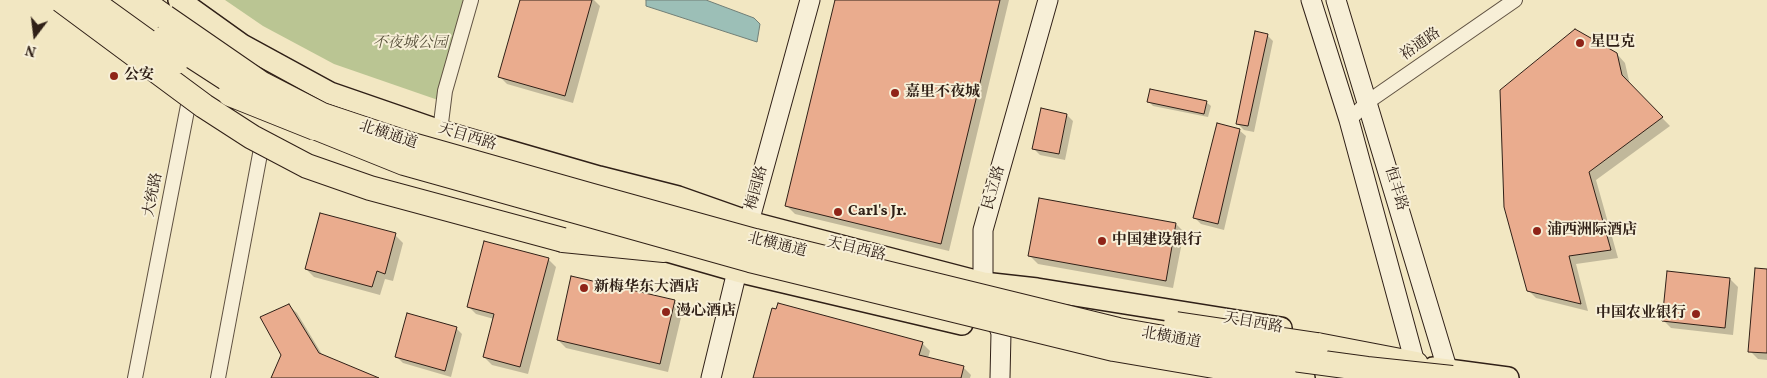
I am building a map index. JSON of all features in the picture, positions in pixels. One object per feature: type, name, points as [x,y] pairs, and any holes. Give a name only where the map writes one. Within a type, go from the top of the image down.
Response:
[{"type":"highway","points":[[61,0],[204,106],[252,138],[307,166],[370,188],[563,240],[664,250]]},
{"type":"highway","points":[[90,0],[157,49],[208,82],[239,99],[315,128]]},
{"type":"highway","name":"北横通道","points":[[112,0],[208,68],[252,96],[315,128],[404,163],[750,260],[1114,349],[1285,378]]},
{"type":"highway","name":"北横通道","points":[[141,0],[262,84],[322,114],[409,144],[755,241],[1118,330],[1249,353],[1367,369],[1450,375]]},
{"type":"highway","points":[[165,0],[238,54],[277,78],[324,100],[412,132],[476,163]]},
{"type":"highway","points":[[906,279],[1119,315],[1318,345],[1417,371]]},
{"type":"main road","points":[[90,0],[193,80],[225,101],[322,149],[381,169],[737,271],[1000,333],[1304,378]]},
{"type":"main road","name":"天目西路","points":[[179,0],[242,45],[330,93],[440,130],[599,177],[678,197],[749,222],[983,283],[1016,300],[1417,371]]},
{"type":"main road","points":[[1417,371],[1508,378]]},
{"type":"street","points":[[440,130],[445,91],[471,0]]},
{"type":"street","name":"梅园路","points":[[711,378],[749,222],[810,0]]},
{"type":"street","name":"民立路","points":[[1000,378],[1000,333],[983,283],[983,230],[1048,0]]},
{"type":"street","name":"恒丰路","points":[[1311,0],[1349,120],[1417,371]]},
{"type":"street","name":"恒丰路","points":[[1336,0],[1369,102],[1450,375]]},
{"type":"street","name":"裕通路","points":[[1349,120],[1369,102],[1515,0]]},
{"type":"street","name":"大统路","points":[[135,378],[193,80],[208,19]]},
{"type":"street","points":[[218,378],[265,122],[279,66]]},
{"type":"green space","name":"不夜城公园","points":[[225,0],[469,0],[438,100],[334,64],[263,26]]},
{"type":"water","points":[[646,0],[706,0],[754,18],[760,24],[757,42],[646,6]]},
{"type":"building","points":[[520,0],[592,0],[565,96],[498,77]]},
{"type":"building","name":"嘉里不夜城","points":[[835,0],[1000,0],[941,244],[785,206]]},
{"type":"building","points":[[1575,29],[1617,53],[1622,75],[1663,117],[1589,172],[1611,250],[1569,256],[1581,304],[1527,291],[1504,207],[1500,90]]},
{"type":"building","points":[[1255,31],[1268,34],[1248,126],[1236,124]]},
{"type":"building","points":[[1150,89],[1207,101],[1204,114],[1147,102]]},
{"type":"building","points":[[1041,108],[1067,114],[1059,154],[1032,149]]},
{"type":"building","points":[[1217,123],[1240,129],[1218,224],[1193,218]]},
{"type":"building","points":[[1039,198],[1176,223],[1166,281],[1028,256]]},
{"type":"building","points":[[320,213],[396,233],[385,274],[377,271],[372,287],[305,269]]},
{"type":"building","points":[[484,241],[549,258],[520,367],[483,357],[494,314],[467,307]]},
{"type":"building","points":[[1755,268],[1767,269],[1767,353],[1748,352]]},
{"type":"building","points":[[1667,271],[1730,278],[1725,328],[1662,321]]},
{"type":"building","points":[[571,276],[675,300],[660,364],[557,340]]},
{"type":"building","points":[[778,303],[923,342],[919,355],[964,366],[961,378],[753,378],[772,308],[776,309]]},
{"type":"building","points":[[289,304],[319,353],[379,378],[271,378],[281,355],[260,317]]},
{"type":"building","points":[[407,313],[457,327],[445,371],[395,357]]},
{"type":"place","name":"星巴克","points":[[1580,43]]},
{"type":"place","name":"公安","points":[[114,76]]},
{"type":"place","name":"嘉里不夜城","points":[[895,93]]},
{"type":"place","name":"Carl's Jr.","points":[[838,212]]},
{"type":"place","name":"浦西洲际酒店","points":[[1537,231]]},
{"type":"place","name":"中国建设银行","points":[[1102,241]]},
{"type":"place","name":"新梅华东大酒店","points":[[584,288]]},
{"type":"place","name":"漫心酒店","points":[[666,312]]},
{"type":"place","name":"中国农业银行","points":[[1696,314]]}]
